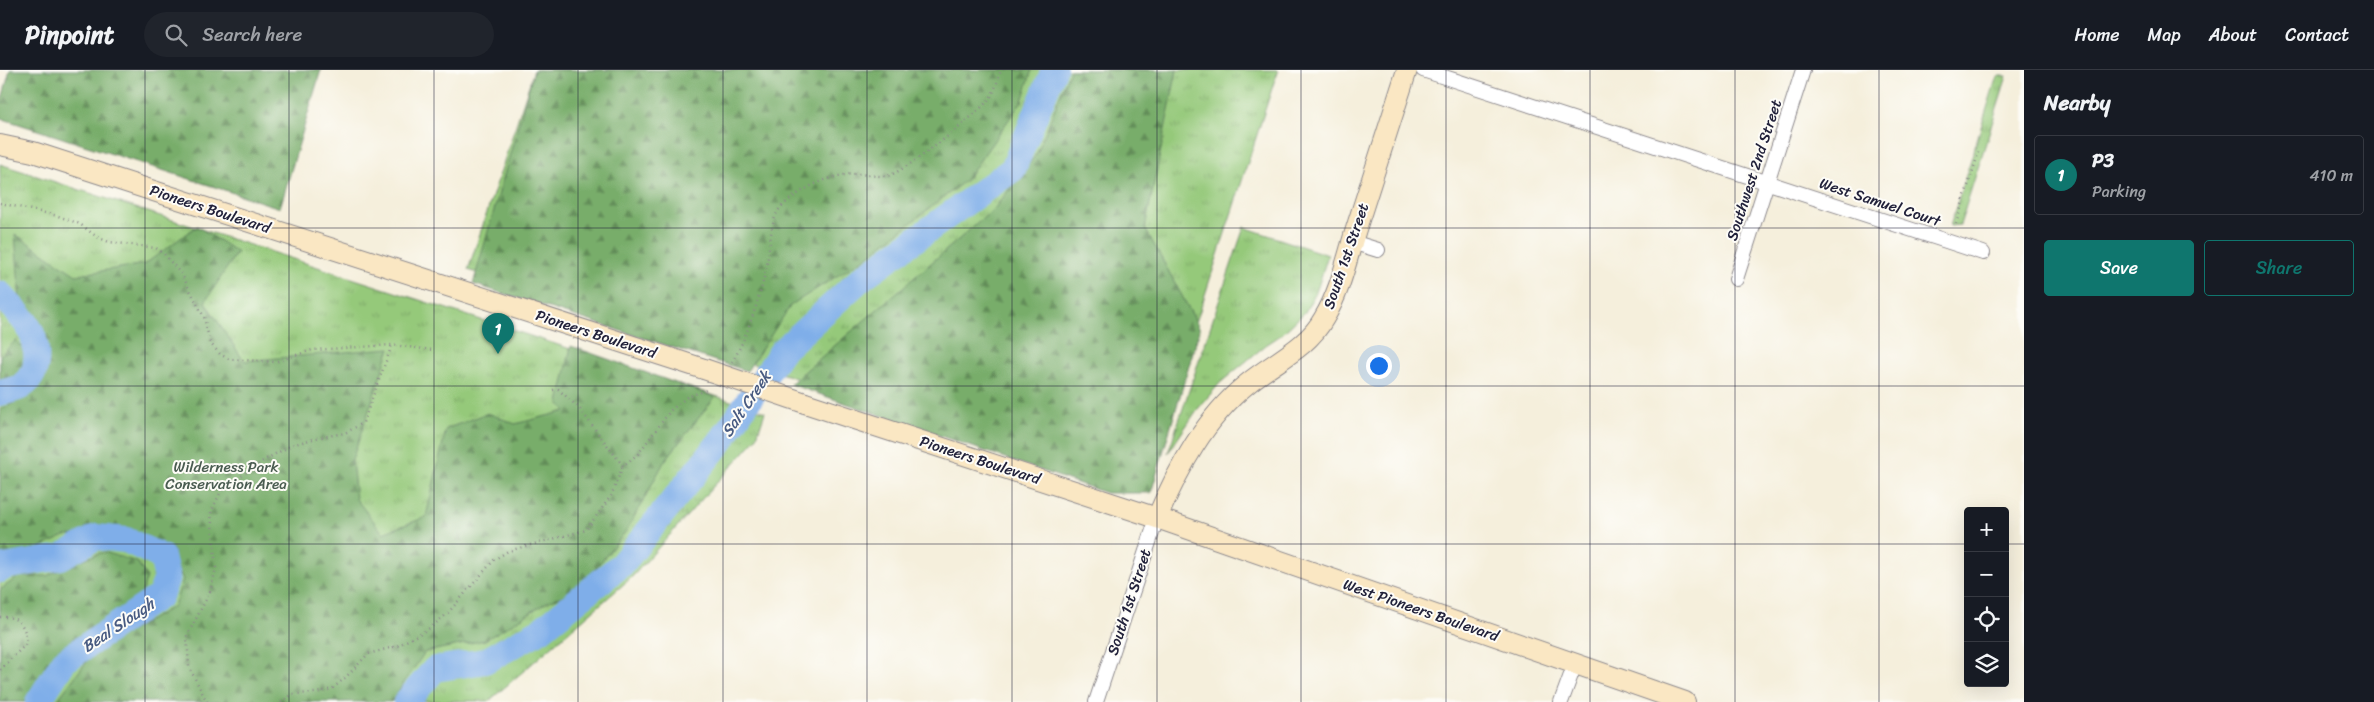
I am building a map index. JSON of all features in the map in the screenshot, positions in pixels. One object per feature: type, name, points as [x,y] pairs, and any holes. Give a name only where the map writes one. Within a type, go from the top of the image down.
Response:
[{"type":"main road","name":"South 1st Street","points":[[1157,518],[1174,479],[1191,450],[1218,413],[1246,384],[1294,352],[1311,336],[1324,319],[1334,298],[1407,70]]},
{"type":"main road","name":"Pioneers Boulevard","points":[[0,138],[33,152],[1157,518]]},
{"type":"main road","name":"Pioneers Boulevard","points":[[0,145],[33,152]]},
{"type":"main road","name":"West Pioneers Boulevard","points":[[1157,518],[1685,702]]},
{"type":"street","name":"West Samuel Court","points":[[1423,70],[1983,253]]},
{"type":"street","name":"Southwest 2nd Street","points":[[1736,279],[1803,70]]},
{"type":"street","points":[[1352,242],[1378,250]]},
{"type":"street","name":"South 1st Street","points":[[1096,702],[1157,518]]},
{"type":"street","points":[[1561,702],[1575,664]]},
{"type":"path","points":[[734,360],[759,297],[766,270],[772,228],[779,209],[794,197],[827,179],[845,174],[889,175],[909,165],[962,124],[990,98],[1001,70]]},
{"type":"path","points":[[1956,224],[1979,151]]},
{"type":"path","points":[[0,203],[58,216],[80,224],[97,237],[109,242],[156,248],[164,254],[182,275],[204,317],[210,343],[220,354],[229,359],[275,362],[312,350],[392,345],[433,350]]},
{"type":"path","points":[[208,702],[189,667],[187,636],[210,592],[216,568],[211,512],[222,489],[266,459],[292,445],[345,433],[363,423],[392,345]]},
{"type":"path","points":[[281,702],[293,694],[316,693],[332,689],[368,654],[397,646],[430,628],[447,614],[494,560],[508,551],[586,530],[611,496],[623,466],[638,454],[671,410],[687,397],[709,389]]},
{"type":"path","points":[[552,390],[558,390],[579,408],[623,466]]},
{"type":"path","points":[[0,617],[18,621],[26,629],[27,643],[0,670]]},
{"type":"green space","points":[[10,70],[321,70],[280,208],[0,118],[0,106]]},
{"type":"green space","points":[[534,70],[1278,70],[1141,492],[468,270]]},
{"type":"green space","points":[[534,70],[1032,70],[1022,101],[966,180],[864,259],[791,305],[747,371],[473,284]]},
{"type":"green space","points":[[1070,70],[1177,70],[1145,228],[1200,329],[1151,493],[1106,493],[790,384],[994,209],[1037,153]]},
{"type":"green space","points":[[1997,76],[2007,76],[1960,225],[1950,226]]},
{"type":"green space","name":"Wilderness Park Conservation Area","points":[[0,164],[765,412],[756,439],[632,577],[489,701],[0,702]]},
{"type":"green space","name":"Wilderness Park Conservation Area","points":[[197,226],[237,252],[205,302],[244,361],[390,348],[352,460],[356,499],[383,533],[426,517],[446,429],[488,413],[515,424],[566,411],[559,403],[571,346],[715,397],[664,462],[627,530],[577,591],[549,601],[485,640],[425,652],[391,702],[56,702],[93,653],[174,606],[183,579],[170,556],[124,530],[65,536],[0,566],[0,410],[36,391],[49,350],[20,300],[15,234],[76,275],[145,264]]},
{"type":"green space","points":[[1244,227],[1328,255],[1317,290],[1305,312],[1281,335],[1220,383],[1197,410],[1168,453]]},
{"type":"green space","points":[[16,340],[29,357],[18,376],[0,392],[0,356]]},
{"type":"green space","points":[[104,552],[137,562],[147,577],[139,601],[89,629],[54,660],[28,702],[0,702],[0,590],[19,576],[47,576],[72,563]]},
{"type":"waterway","name":"Salt Creek","points":[[406,702],[435,669],[485,661],[541,630],[622,564],[721,441],[782,351],[863,277],[1013,169],[1054,70]]},
{"type":"waterway","name":"Beal Slough","points":[[0,294],[26,323],[36,347],[36,365],[29,380],[20,387],[0,393]]},
{"type":"waterway","name":"Beal Slough","points":[[0,570],[4,567],[61,557],[96,537],[126,540],[162,557],[167,578],[160,596],[64,661],[38,702]]},
{"type":"place","name":"P3","points":[[498,354]]}]
